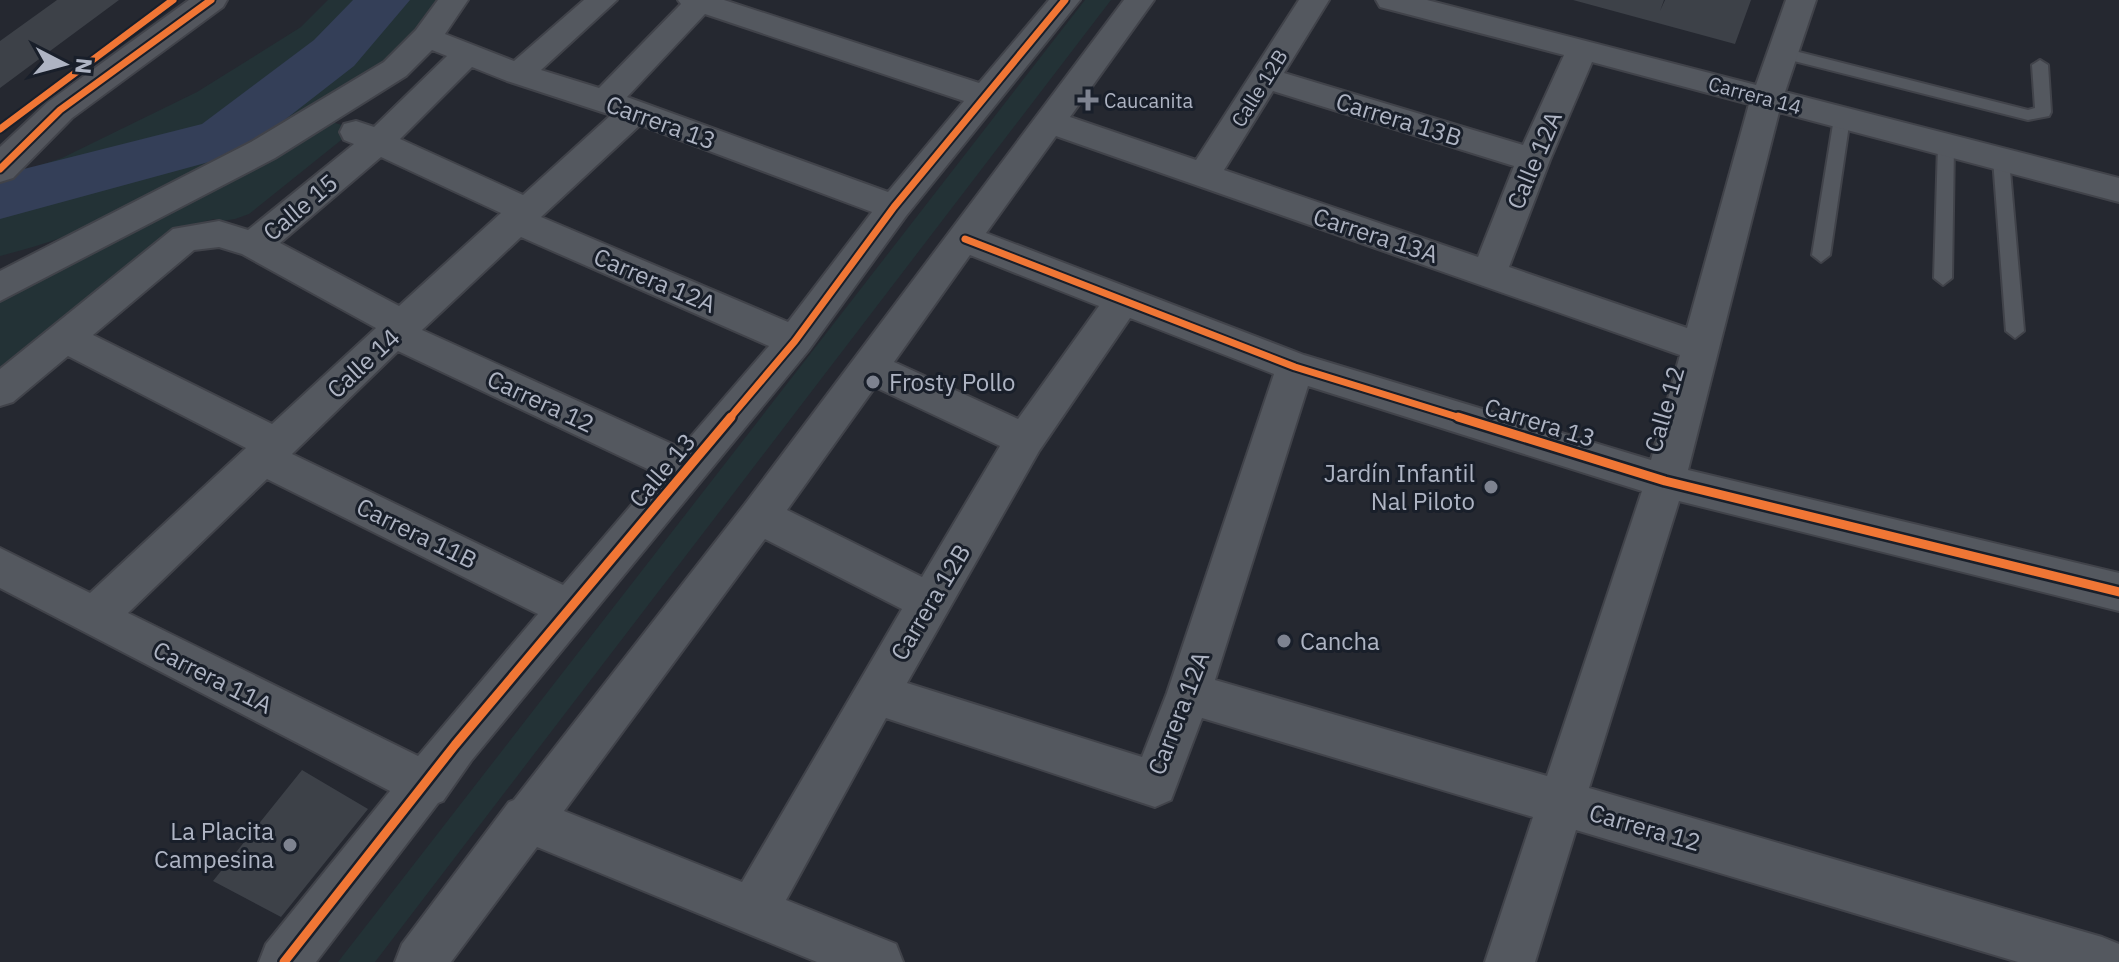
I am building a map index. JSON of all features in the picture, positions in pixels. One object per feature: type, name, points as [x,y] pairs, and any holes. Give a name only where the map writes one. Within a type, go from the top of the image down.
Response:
[{"type":"main road","points":[[0,129],[173,0]]},
{"type":"main road","points":[[0,169],[60,110],[211,0]]},
{"type":"street","points":[[0,287],[263,150],[395,69],[427,37],[453,0]]},
{"type":"street","points":[[518,74],[602,0]]},
{"type":"street","points":[[420,962],[759,516],[1139,0]]},
{"type":"street","name":"Calle 12B","points":[[1203,177],[1314,0]]},
{"type":"street","name":"Carrera 14","points":[[1391,0],[2119,190]]},
{"type":"street","name":"Calle 12","points":[[1510,962],[1665,481],[1767,98],[1801,0]]},
{"type":"street","points":[[697,1],[753,8],[986,97]]},
{"type":"street","name":"Calle 14","points":[[94,617],[521,216],[620,106],[697,1]]},
{"type":"street","name":"Calle 13","points":[[284,962],[427,785],[455,745],[795,341],[894,207],[986,97],[1059,1]]},
{"type":"street","name":"Carrera 13","points":[[427,37],[518,74],[620,106],[894,207]]},
{"type":"street","name":"Calle 12A","points":[[1489,273],[1533,160],[1582,49]]},
{"type":"street","name":"Calle 15","points":[[0,391],[185,238],[219,234],[254,245],[378,142],[468,53]]},
{"type":"street","name":"Carrera 13B","points":[[1265,78],[1533,160]]},
{"type":"street","name":"Carrera 12A","points":[[320,116],[378,142],[521,216],[795,341]]},
{"type":"street","name":"Carrera 13A","points":[[1050,122],[1702,348]]},
{"type":"street","name":"Carrera 13","points":[[965,239],[1295,367],[1665,481],[2119,592]]},
{"type":"street","name":"Carrera 12","points":[[254,245],[399,329],[688,470]]},
{"type":"street","name":"Carrera 12B","points":[[753,911],[1025,440],[1122,302]]},
{"type":"street","name":"Carrera 11B","points":[[66,338],[270,451],[570,609]]},
{"type":"street","points":[[867,366],[1025,440]]},
{"type":"street","name":"Carrera 12A","points":[[876,694],[1155,784],[1189,693],[1295,367]]},
{"type":"street","points":[[759,516],[930,602]]},
{"type":"street","name":"Carrera 11A","points":[[0,567],[427,785]]},
{"type":"street","name":"Carrera 12","points":[[1189,693],[2102,962]]},
{"type":"street","points":[[526,819],[878,962]]},
{"type":"lane","points":[[1783,53],[2028,115],[2043,112],[2040,65]]},
{"type":"lane","points":[[1821,255],[1842,118]]},
{"type":"lane","points":[[1943,278],[1946,145]]},
{"type":"lane","points":[[2001,159],[2015,331]]},
{"type":"shaded area","points":[[328,0],[436,0],[392,54],[211,170],[129,211],[44,244],[0,256],[0,188],[17,173],[62,158],[197,92],[301,27]]},
{"type":"shaded area","points":[[1085,0],[1111,0],[375,962],[338,962]]},
{"type":"shaded area","points":[[332,122],[345,126],[345,137],[249,214],[235,219],[214,219],[194,224],[0,383],[0,276]]},
{"type":"building","points":[[57,0],[119,0],[0,88],[0,41]]},
{"type":"building","points":[[1573,0],[1664,0],[1660,11],[1665,0],[1751,0],[1735,44]]},
{"type":"building","name":"La Placita Campesina","points":[[302,770],[368,809],[281,917],[213,881]]},
{"type":"waterway","points":[[0,197],[221,139],[334,53],[383,0]]},
{"type":"cycle path","points":[[0,129],[173,0]]},
{"type":"cycle path","points":[[0,169],[60,110],[211,0]]},
{"type":"cycle path","points":[[284,962],[455,745],[795,341],[894,207],[1065,0]]},
{"type":"cycle path","points":[[965,239],[1295,367],[1665,481],[2119,592]]},
{"type":"place","name":"Caucanita","points":[[1088,100]]},
{"type":"place","name":"Frosty Pollo","points":[[873,382]]},
{"type":"place","name":"Jardín Infantil Nal Piloto","points":[[1491,487]]},
{"type":"place","name":"Cancha","points":[[1284,641]]},
{"type":"place","name":"La Placita Campesina","points":[[290,845]]}]
